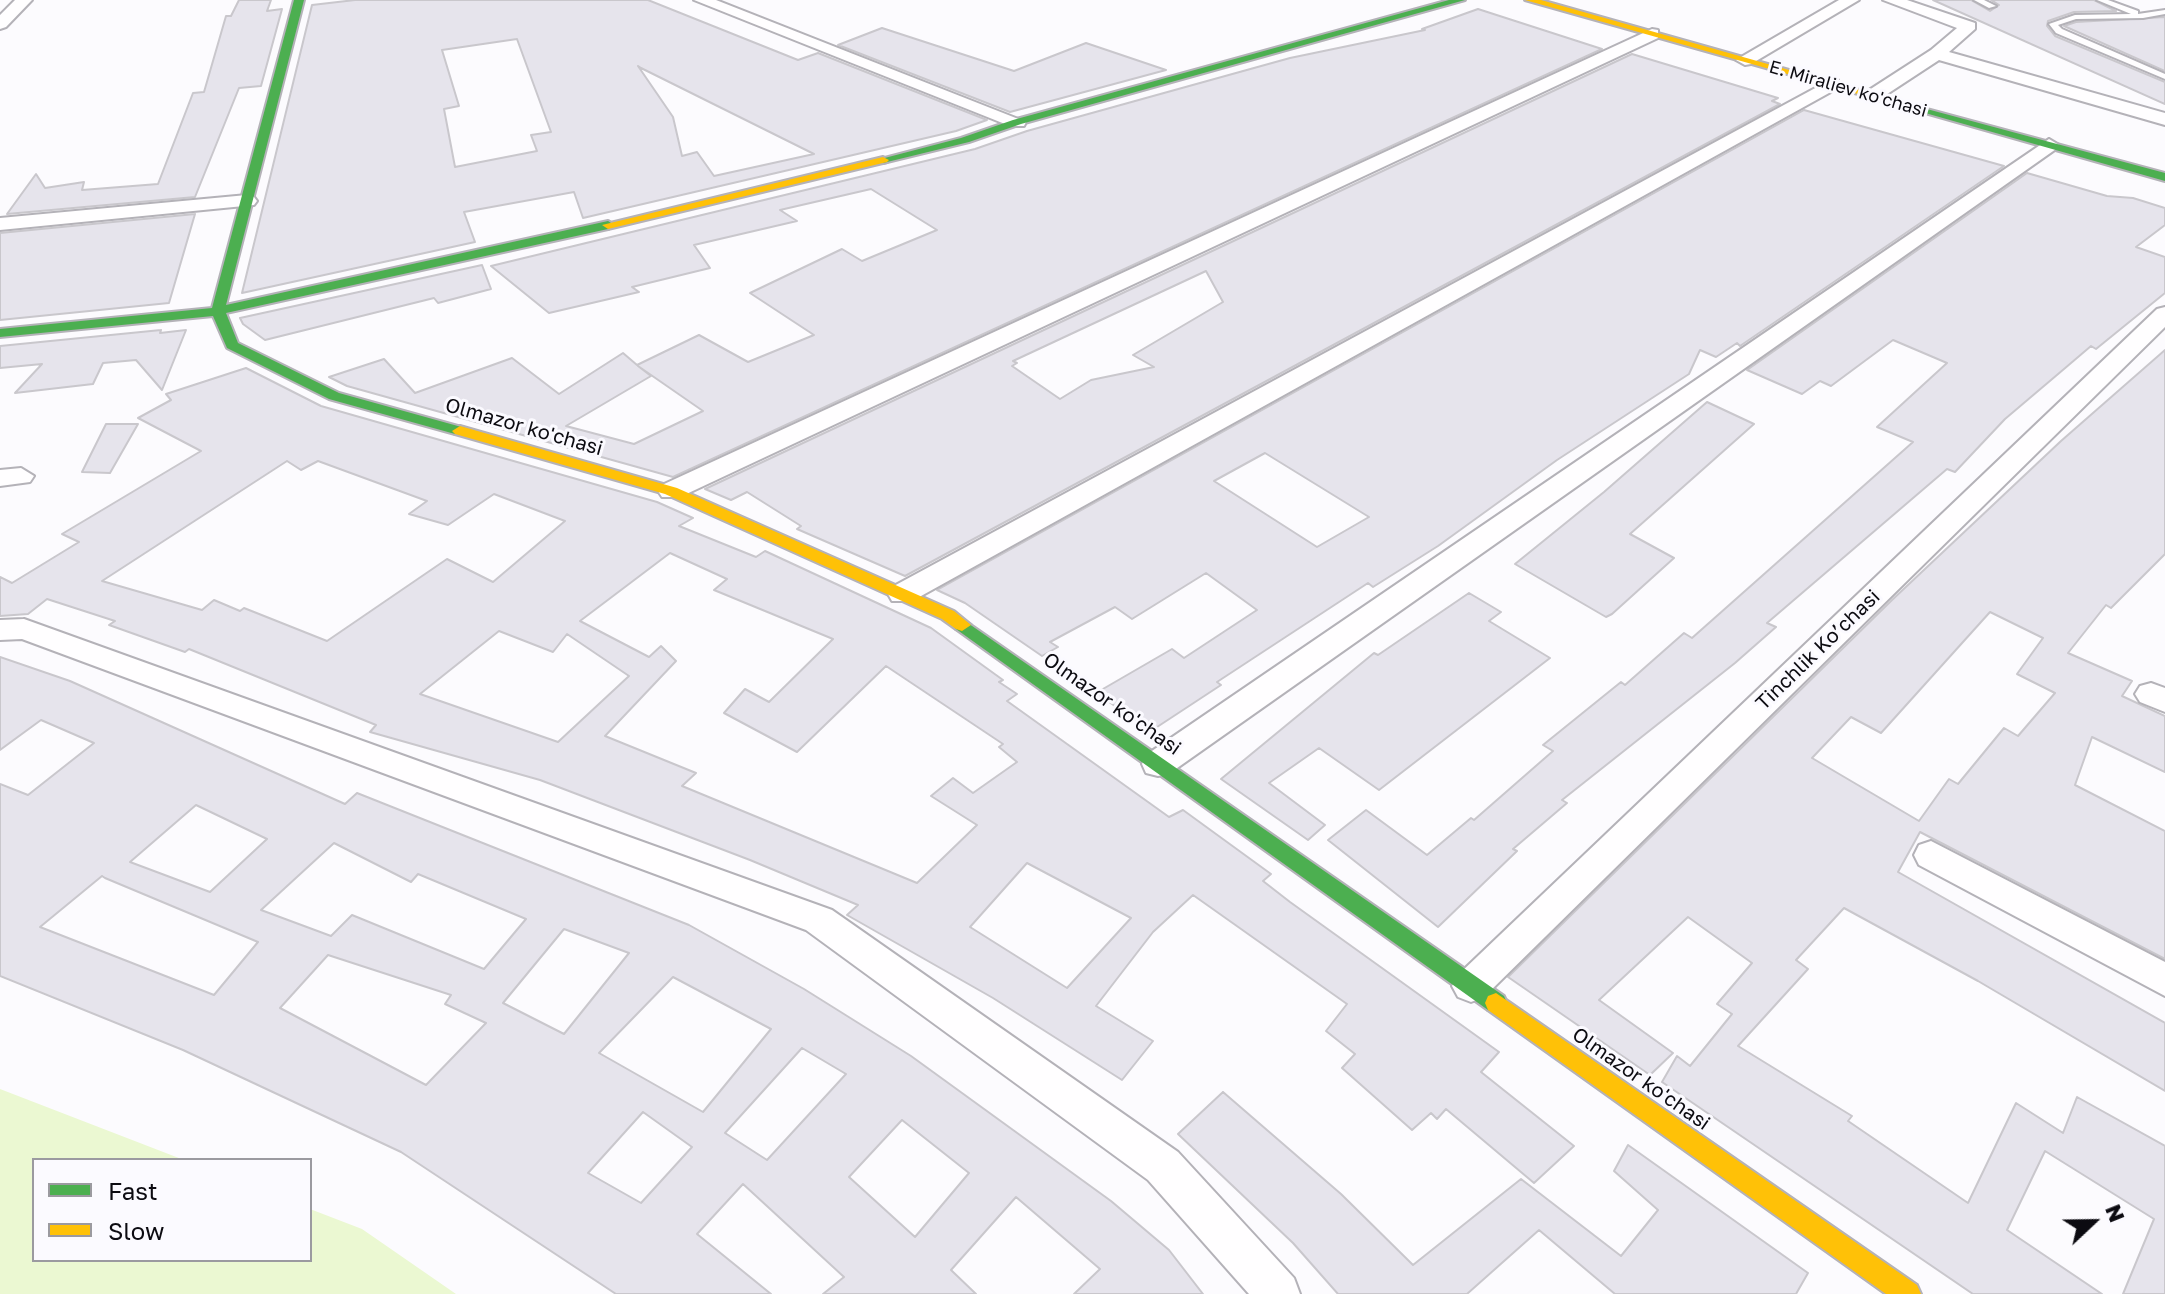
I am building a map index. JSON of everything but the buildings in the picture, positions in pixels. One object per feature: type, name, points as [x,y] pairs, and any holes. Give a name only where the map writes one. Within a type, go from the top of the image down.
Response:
[{"type":"street","points":[[0,24],[24,0]]},
{"type":"street","points":[[218,311],[299,0]]},
{"type":"street","points":[[702,0],[1017,122]]},
{"type":"street","points":[[0,333],[218,311],[656,214],[965,140],[1017,122],[1460,0]]},
{"type":"street","name":"E. Miraliev ko'chasi","points":[[1530,0],[2163,176]]},
{"type":"street","points":[[1745,60],[1851,0]]},
{"type":"street","points":[[1872,96],[1937,54],[1969,26],[1891,0]]},
{"type":"street","points":[[671,491],[1652,34]]},
{"type":"street","points":[[1937,54],[2165,119]]},
{"type":"street","points":[[902,594],[1832,84]]},
{"type":"street","points":[[1158,764],[2049,145]]},
{"type":"street","points":[[0,224],[247,201]]},
{"type":"street","name":"Olmazor ko'chasi","points":[[218,311],[232,345],[334,396],[671,491],[948,615],[1908,1294]]},
{"type":"street","name":"Tinchlik Ko’chasi","points":[[1471,986],[2165,314]]},
{"type":"street","points":[[0,630],[24,629],[819,920],[1163,1166],[1278,1294]]},
{"type":"street","points":[[1931,855],[2165,980]]},
{"type":"lane","points":[[1978,0],[1992,6]]},
{"type":"lane","points":[[2101,0],[2143,16]]},
{"type":"lane","points":[[2165,12],[2143,16],[2075,17],[2053,24],[2059,31],[2165,77]]},
{"type":"green space","points":[[0,1089],[179,1158],[32,1158],[32,1262],[312,1262],[312,1210],[362,1229],[456,1294],[0,1294]]},
{"type":"traffic: fast","points":[[299,0],[218,311],[232,345],[334,396],[460,431]]},
{"type":"traffic: fast","points":[[883,160],[965,140],[1017,122],[1460,0]]},
{"type":"traffic: fast","points":[[1901,103],[2165,177]]},
{"type":"traffic: fast","points":[[0,333],[218,311],[608,225]]},
{"type":"traffic: fast","points":[[962,625],[1496,1003]]},
{"type":"traffic: slow","points":[[1530,0],[1901,103]]},
{"type":"traffic: slow","points":[[608,225],[883,160]]},
{"type":"traffic: slow","points":[[460,431],[671,491],[948,615],[962,625]]},
{"type":"traffic: slow","points":[[1496,1003],[1908,1294]]}]
